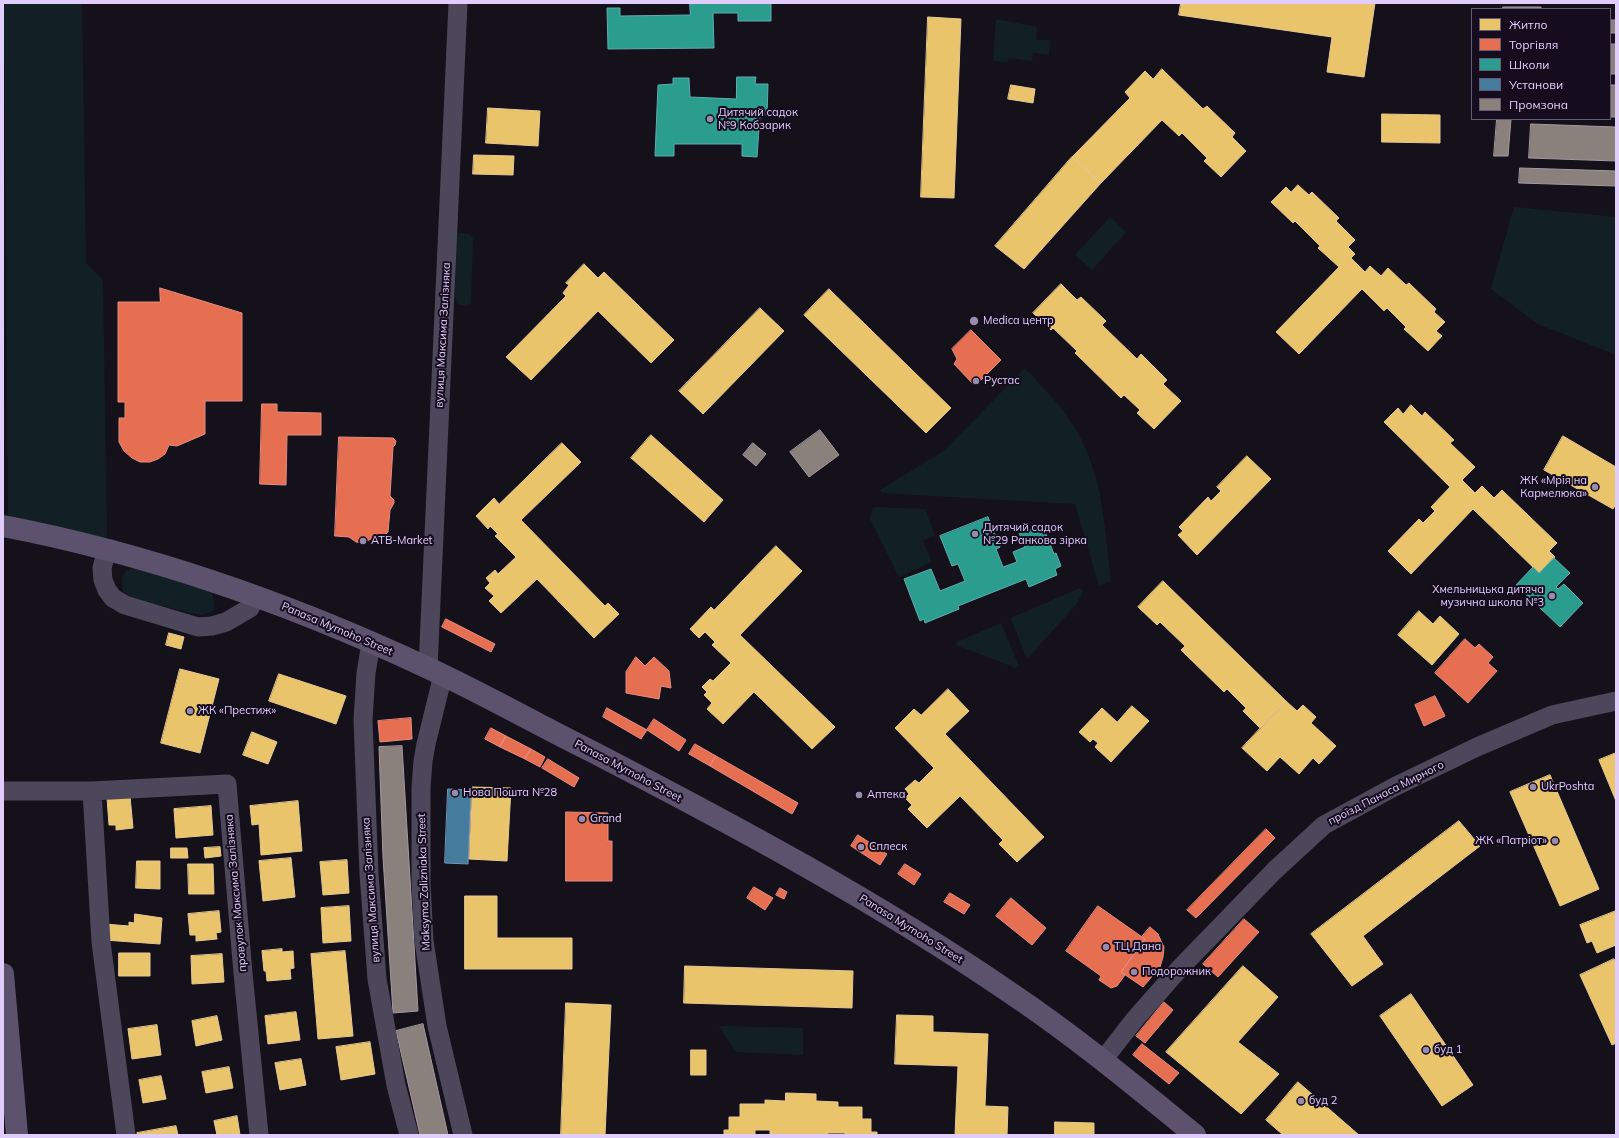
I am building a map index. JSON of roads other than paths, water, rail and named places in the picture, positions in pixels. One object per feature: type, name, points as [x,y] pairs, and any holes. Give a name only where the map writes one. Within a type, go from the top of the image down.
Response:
[{"type":"main road","name":"Panasa Myrnoho Street","points":[[3,526],[65,538],[110,549],[236,588],[319,620],[436,672],[637,775],[792,858],[897,919],[1013,994],[1103,1060],[1195,1135]]},
{"type":"main road","points":[[3,974],[17,1135]]},
{"type":"street","name":"вулиця Максима Залізняка","points":[[436,672],[458,3]]},
{"type":"street","points":[[110,549],[105,557],[102,568],[103,580],[107,590],[113,598],[125,605],[198,627],[212,626],[226,622],[250,608],[256,596]]},
{"type":"street","name":"вулиця Максима Залізняка","points":[[371,643],[366,673],[363,720],[369,874],[376,971],[396,1085],[409,1135]]},
{"type":"street","name":"Maksyma Zalizniaka Street","points":[[436,672],[422,768],[421,883],[424,941],[437,1026],[463,1135]]},
{"type":"street","name":"проїзд Панаса Мирного","points":[[1103,1060],[1135,1019],[1180,968],[1274,870],[1324,825],[1402,783],[1477,747],[1552,715],[1616,701]]},
{"type":"street","name":"провулок Максима Залізняка","points":[[3,791],[92,791],[227,784],[243,973],[259,1135]]},
{"type":"street","points":[[92,791],[100,942],[126,1135]]},
{"type":"place","name":"Дитячий садок №9 Кобзарик","points":[[710,119]]},
{"type":"place","name":"Medica центр","points":[[974,321]]},
{"type":"place","name":"Рустас","points":[[976,381]]},
{"type":"place","name":"ЖК «Мрія на Кармелюка»","points":[[1595,487]]},
{"type":"place","name":"Дитячий садок №29 Ранкова зірка","points":[[975,534]]},
{"type":"place","name":"ATB-Market","points":[[363,541]]},
{"type":"place","name":"Хмельницька дитяча музична школа №3","points":[[1552,596]]},
{"type":"place","name":"ЖК «Престиж»","points":[[190,711]]},
{"type":"place","name":"UkrPoshta","points":[[1533,787]]},
{"type":"place","name":"Нова Пошта №28","points":[[455,793]]},
{"type":"place","name":"Аптека","points":[[859,795]]},
{"type":"place","name":"Grand","points":[[582,819]]},
{"type":"place","name":"ЖК «Патріот»","points":[[1555,841]]},
{"type":"place","name":"Сплеск","points":[[861,847]]},
{"type":"place","name":"ТЦ Дана","points":[[1106,947]]},
{"type":"place","name":"Подорожник","points":[[1134,972]]},
{"type":"place","name":"буд 1","points":[[1426,1050]]},
{"type":"place","name":"буд 2","points":[[1301,1101]]}]
